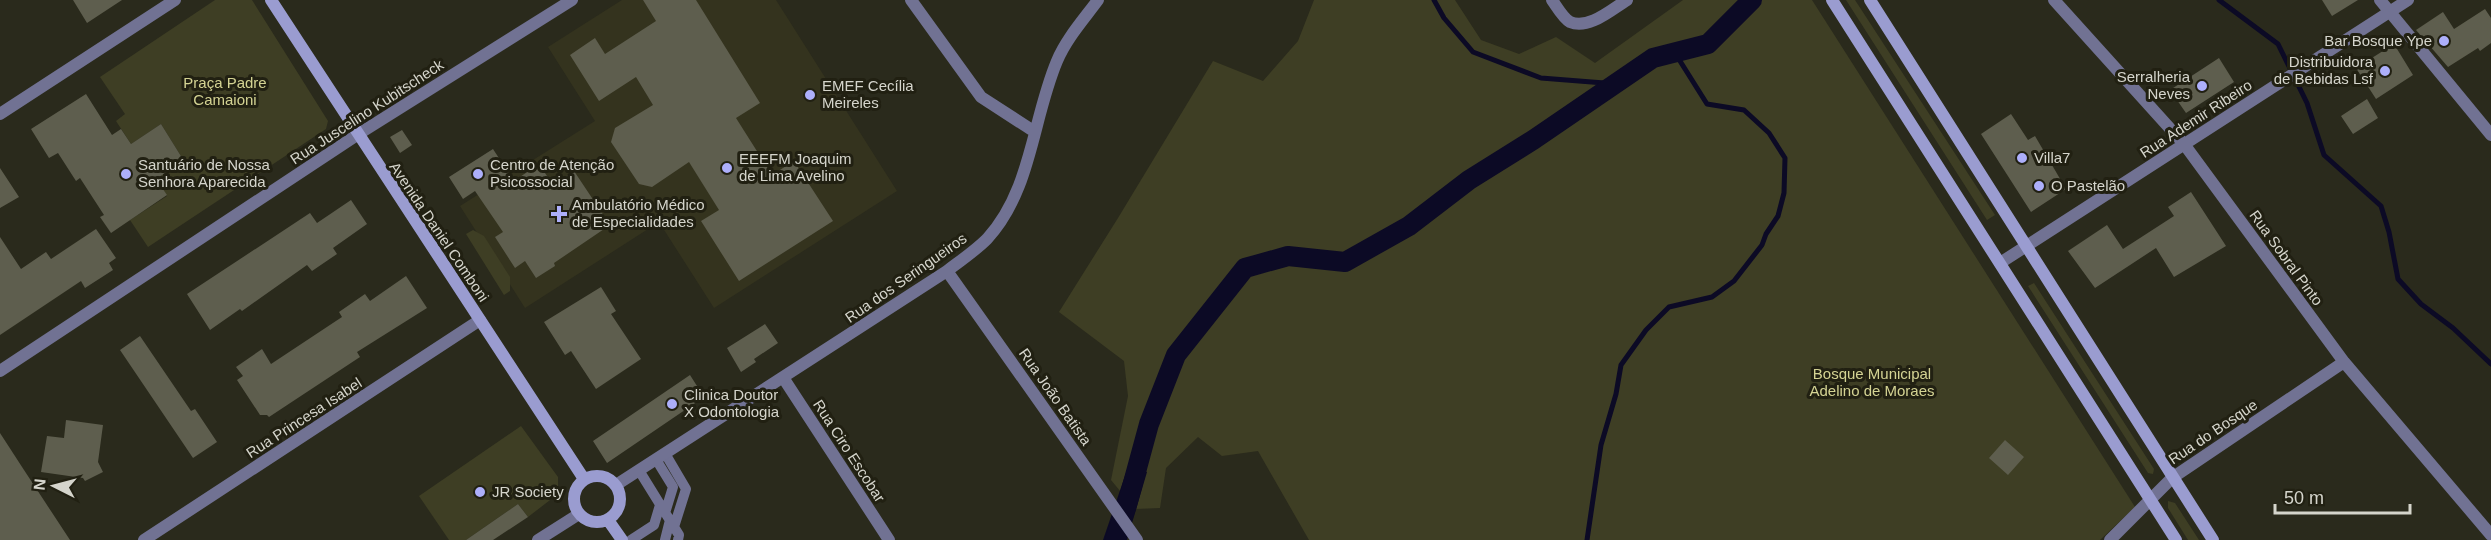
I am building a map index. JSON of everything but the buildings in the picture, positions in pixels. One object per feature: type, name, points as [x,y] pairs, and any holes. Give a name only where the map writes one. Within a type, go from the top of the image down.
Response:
[{"type":"street","points":[[0,114],[175,0]]},
{"type":"street","name":"Avenida Daniel Comboni","points":[[271,0],[357,135],[584,479]]},
{"type":"street","name":"Rua Juscelino Kubitscheck","points":[[0,371],[357,135],[572,0]]},
{"type":"street","points":[[911,0],[981,97],[1035,132]]},
{"type":"street","name":"Rua dos Seringueiros","points":[[616,485],[640,472],[784,379],[947,271],[986,240],[1002,220],[1020,185],[1057,60],[1098,0]]},
{"type":"street","points":[[1552,0],[1569,21],[1578,24],[1592,21],[1627,0]]},
{"type":"street","points":[[1832,0],[2176,540]]},
{"type":"street","points":[[1870,0],[2213,540]]},
{"type":"street","name":"Rua Sobral Pinto","points":[[2054,0],[2184,144],[2344,362],[2491,536]]},
{"type":"street","points":[[2380,0],[2489,129]]},
{"type":"street","name":"Rua Ademir Ribeiro","points":[[2000,263],[2408,0]]},
{"type":"street","name":"Rua João Batista","points":[[947,271],[1134,536]]},
{"type":"street","name":"Rua Princesa Isabel","points":[[144,540],[480,320]]},
{"type":"street","name":"Rua do Bosque","points":[[2110,540],[2172,478],[2344,362]]},
{"type":"street","name":"Rua Ciro Escobar","points":[[784,379],[889,540]]},
{"type":"street","points":[[598,475],[616,485],[620,501],[614,515],[608,520],[592,522],[579,514],[573,500],[578,485],[584,479],[598,475]]},
{"type":"street","points":[[538,540],[579,514]]},
{"type":"street","points":[[608,520],[622,540]]},
{"type":"lane","points":[[631,540],[667,516],[686,489],[661,458]]},
{"type":"lane","points":[[661,458],[673,487],[665,540]]},
{"type":"lane","points":[[640,472],[679,535],[678,540]]},
{"type":"shaded area","name":"EEEFM Joaquim de Lima Avelino","points":[[622,0],[776,0],[897,191],[714,308],[659,222],[525,308],[460,206],[595,121],[548,47]]},
{"type":"green space","name":"Praça Padre Camaioni","points":[[215,0],[252,0],[328,121],[326,129],[148,247],[130,220],[167,196],[156,179],[184,161],[161,124],[131,144],[116,121],[125,114],[100,77]]},
{"type":"green space","name":"Bosque Municipal Adelino de Moraes","points":[[1314,0],[1455,0],[1481,40],[1519,54],[1556,37],[1595,63],[1683,0],[1812,0],[2135,507],[2100,540],[1309,540],[1258,451],[1222,456],[1198,437],[1166,468],[1160,508],[1135,509],[1111,480],[1128,396],[1124,361],[1059,312],[1213,61],[1263,81],[1298,41]]},
{"type":"green space","points":[[1846,0],[1855,0],[1995,215],[1987,220]]},
{"type":"green space","points":[[473,230],[484,236],[510,277],[510,291],[504,295],[466,234]]},
{"type":"green space","points":[[2034,283],[2154,469],[2153,474],[2148,473],[2028,286]]},
{"type":"green space","name":"JR Society","points":[[521,426],[558,477],[558,489],[554,497],[528,517],[518,504],[466,540],[449,540],[419,496]]},
{"type":"green space","points":[[2168,501],[2175,503],[2199,540],[2188,540],[2168,508]]},
{"type":"water","points":[[1128,467],[1147,472],[1127,540],[1103,540]]},
{"type":"waterway","points":[[1434,0],[1444,18],[1473,52],[1541,78],[1617,84]]},
{"type":"waterway","points":[[1115,540],[1149,424],[1176,355],[1245,268],[1288,256],[1345,262],[1409,226],[1469,180],[1533,140],[1653,58],[1708,44],[1752,0]]},
{"type":"waterway","points":[[2219,0],[2278,44],[2307,103],[2324,155],[2381,206],[2389,232],[2398,279],[2421,304],[2453,328],[2491,364]]},
{"type":"waterway","points":[[1587,540],[1601,445],[1616,394],[1621,365],[1646,330],[1669,307],[1712,297],[1734,281],[1762,245],[1766,234],[1778,216],[1784,193],[1785,158],[1769,133],[1744,110],[1707,104],[1680,61],[1682,51]]},
{"type":"place","name":"Bar Bosque Ype","points":[[2444,41]]},
{"type":"place","name":"Distribuidora de Bebidas Lsf","points":[[2385,71]]},
{"type":"place","name":"Serralheria Neves","points":[[2202,86]]},
{"type":"place","name":"EMEF Cecília Meireles","points":[[810,95]]},
{"type":"place","name":"Villa7","points":[[2022,158]]},
{"type":"place","name":"EEEFM Joaquim de Lima Avelino","points":[[727,168]]},
{"type":"place","name":"Santuário de Nossa Senhora Aparecida","points":[[126,174]]},
{"type":"place","name":"Centro de Atenção Psicossocial","points":[[478,174]]},
{"type":"place","name":"O Pastelão","points":[[2039,186]]},
{"type":"place","name":"Ambulatório Médico de Especialidades","points":[[559,214]]},
{"type":"place","name":"Clinica Doutor X Odontologia","points":[[672,404]]},
{"type":"place","name":"JR Society","points":[[480,492]]}]
